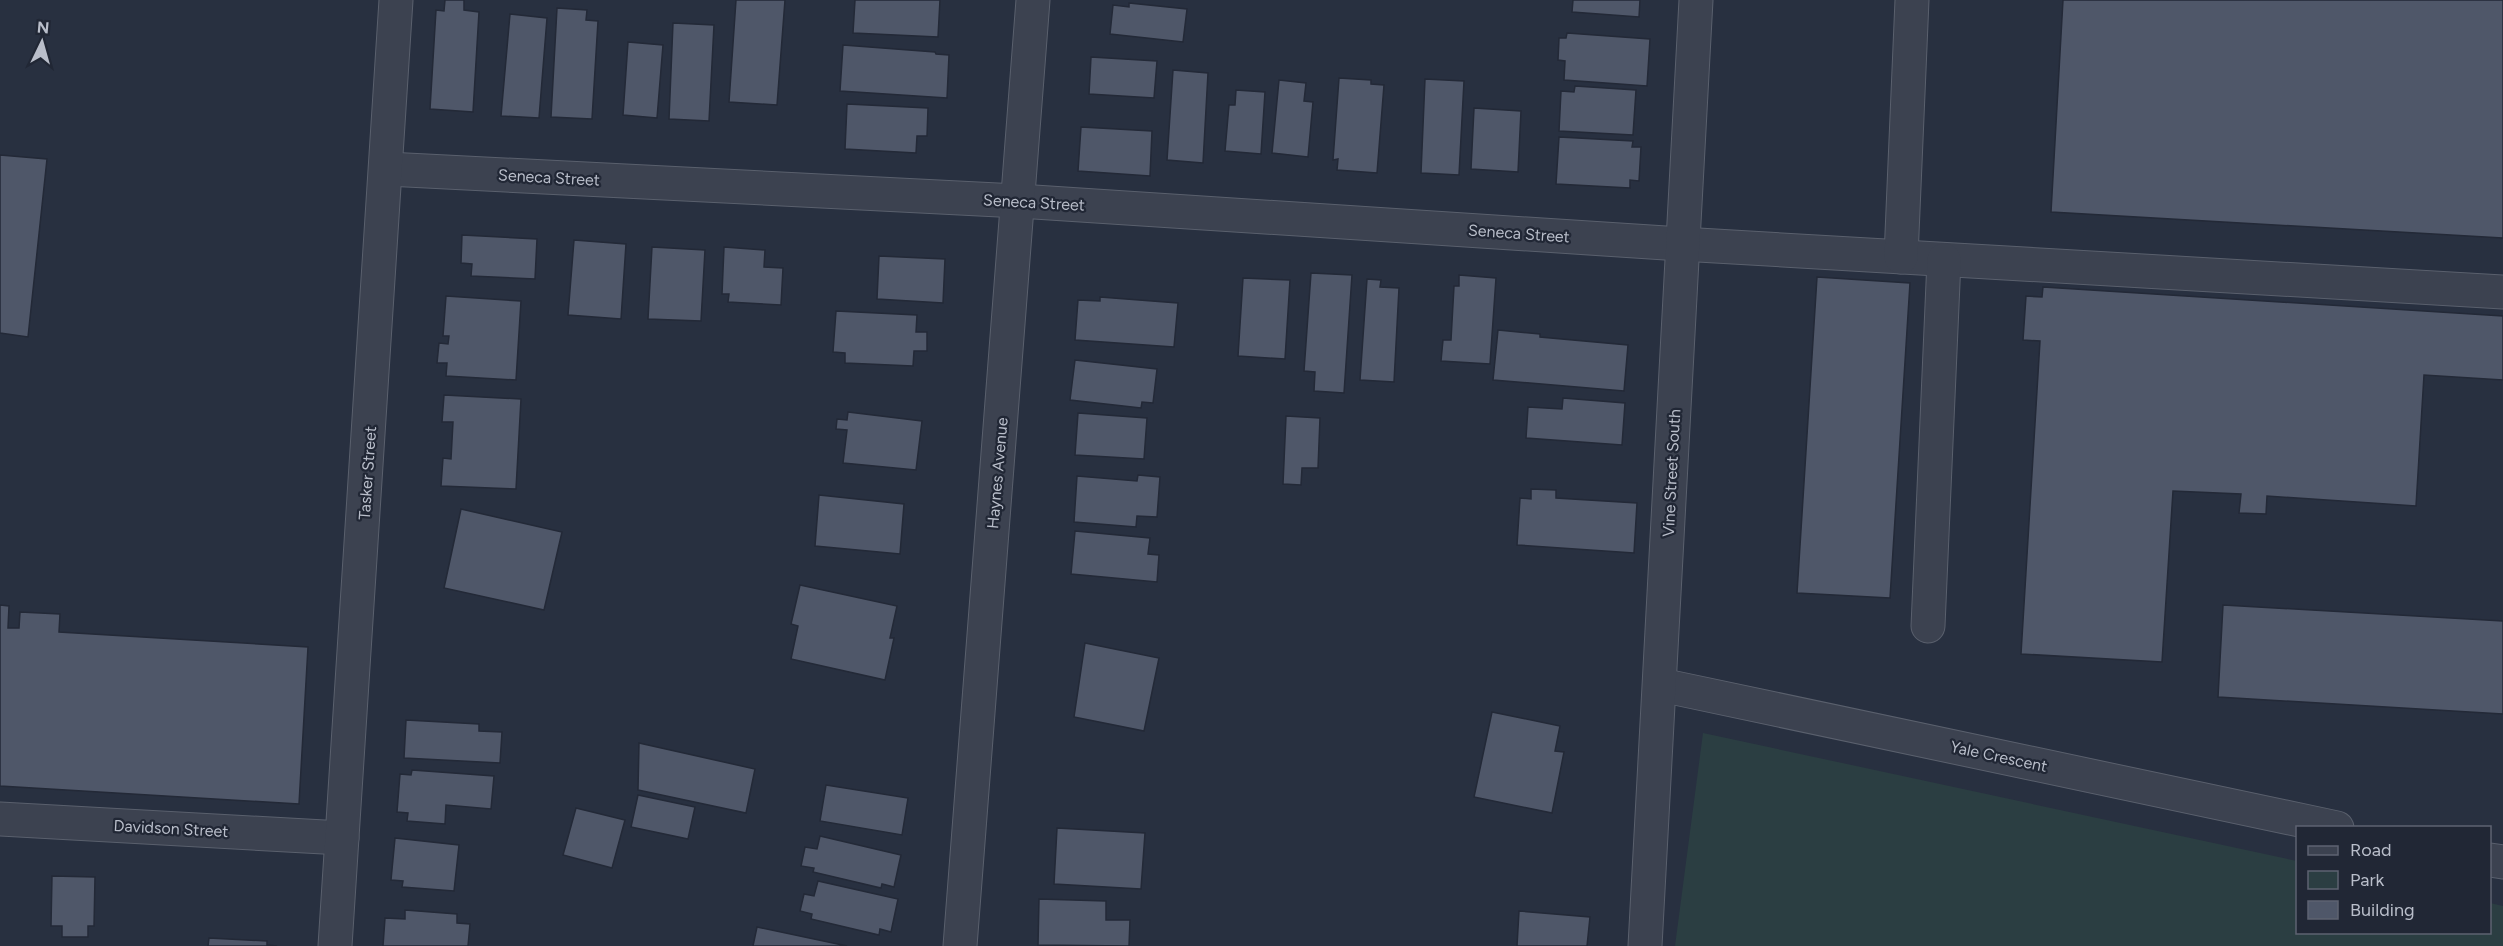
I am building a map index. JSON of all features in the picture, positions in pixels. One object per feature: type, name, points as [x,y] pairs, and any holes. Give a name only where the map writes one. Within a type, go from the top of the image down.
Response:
[{"type":"street","name":"Tasker Street","points":[[335,946],[387,169],[396,0]]},
{"type":"street","name":"Haynes Avenue","points":[[960,946],[1033,0]]},
{"type":"street","name":"Vine Street South","points":[[1645,946],[1661,685],[1681,244],[1696,0]]},
{"type":"street","points":[[1901,256],[1912,0]]},
{"type":"street","name":"Seneca Street","points":[[387,169],[1019,201],[1681,244],[2503,292]]},
{"type":"street","points":[[1928,626],[1944,260]]},
{"type":"street","name":"Yale Crescent","points":[[1661,685],[2328,826]]},
{"type":"street","name":"Davidson Street","points":[[0,819],[342,838]]},
{"type":"green space","points":[[1703,733],[2296,861],[2296,934],[2491,934],[2491,903],[2503,906],[2503,946],[1675,946]]},
{"type":"building","points":[[445,0],[464,0],[464,10],[479,12],[473,112],[430,109],[436,10],[444,11]]},
{"type":"building","points":[[736,0],[785,0],[777,105],[729,102]]},
{"type":"building","points":[[855,0],[940,0],[938,37],[853,33]]},
{"type":"building","points":[[1573,0],[1640,0],[1639,17],[1572,12]]},
{"type":"building","points":[[2063,0],[2503,0],[2503,238],[2051,212]]},
{"type":"building","points":[[1129,3],[1187,9],[1183,42],[1110,34],[1113,5],[1129,7]]},
{"type":"building","points":[[557,8],[587,10],[586,20],[598,21],[592,119],[551,117]]},
{"type":"building","points":[[510,14],[547,18],[539,118],[501,116]]},
{"type":"building","points":[[673,23],[714,25],[709,121],[669,119]]},
{"type":"building","points":[[1567,33],[1650,39],[1647,86],[1564,80],[1565,61],[1558,60],[1559,38],[1566,38]]},
{"type":"building","points":[[628,42],[663,45],[657,118],[623,115]]},
{"type":"building","points":[[843,45],[949,55],[947,98],[840,91]]},
{"type":"building","points":[[1091,57],[1157,61],[1154,98],[1089,94]]},
{"type":"building","points":[[1173,70],[1208,73],[1203,163],[1167,160]]},
{"type":"building","points":[[1339,78],[1371,80],[1371,84],[1384,85],[1377,173],[1337,170],[1338,159],[1333,160]]},
{"type":"building","points":[[1425,79],[1464,81],[1459,175],[1421,173]]},
{"type":"building","points":[[1279,80],[1306,83],[1304,101],[1313,102],[1308,157],[1272,153]]},
{"type":"building","points":[[1575,86],[1636,90],[1633,135],[1559,131],[1561,91],[1574,92]]},
{"type":"building","points":[[1236,90],[1265,92],[1261,154],[1225,151],[1229,105],[1235,105]]},
{"type":"building","points":[[847,104],[928,108],[927,136],[917,136],[916,153],[845,149]]},
{"type":"building","points":[[1474,108],[1521,111],[1518,172],[1471,169]]},
{"type":"building","points":[[1081,127],[1152,131],[1150,176],[1078,171]]},
{"type":"building","points":[[1559,137],[1633,141],[1632,147],[1641,147],[1639,181],[1630,180],[1630,188],[1556,184]]},
{"type":"building","points":[[0,155],[47,159],[28,337],[0,333]]},
{"type":"building","points":[[462,235],[537,239],[535,279],[471,276],[472,264],[461,263]]},
{"type":"building","points":[[574,240],[626,244],[621,319],[568,315]]},
{"type":"building","points":[[652,247],[705,250],[701,321],[648,319]]},
{"type":"building","points":[[724,247],[765,250],[764,267],[783,268],[781,305],[728,302],[729,294],[722,294]]},
{"type":"building","points":[[879,256],[945,259],[943,303],[877,299]]},
{"type":"building","points":[[1311,273],[1352,275],[1344,393],[1314,391],[1315,372],[1304,371]]},
{"type":"building","points":[[1459,275],[1496,278],[1490,364],[1441,361],[1443,340],[1451,340],[1454,286],[1459,286]]},
{"type":"building","points":[[1817,277],[1910,283],[1890,598],[1797,593]]},
{"type":"building","points":[[1243,278],[1290,280],[1285,359],[1238,356]]},
{"type":"building","points":[[1367,279],[1381,280],[1380,287],[1399,288],[1394,382],[1360,380]]},
{"type":"building","points":[[2043,287],[2503,316],[2503,380],[2424,375],[2416,506],[2267,496],[2266,514],[2239,513],[2241,494],[2173,491],[2162,662],[2021,654],[2040,341],[2023,340],[2026,296],[2042,297]]},
{"type":"building","points":[[446,296],[521,301],[516,380],[446,376],[447,363],[437,363],[439,343],[448,344],[449,336],[443,336]]},
{"type":"building","points":[[1100,297],[1178,303],[1174,347],[1075,340],[1078,300],[1100,301]]},
{"type":"building","points":[[836,311],[917,315],[916,332],[927,332],[927,351],[914,351],[913,366],[845,363],[845,353],[833,352]]},
{"type":"building","points":[[1498,330],[1540,334],[1540,337],[1628,345],[1624,391],[1493,380]]},
{"type":"building","points":[[1075,360],[1157,369],[1153,403],[1142,402],[1141,408],[1070,400]]},
{"type":"building","points":[[444,395],[521,399],[516,489],[441,486],[443,458],[451,459],[453,422],[442,422]]},
{"type":"building","points":[[1563,398],[1625,403],[1622,445],[1526,438],[1528,407],[1562,409]]},
{"type":"building","points":[[848,412],[922,421],[916,470],[843,463],[847,430],[836,429],[837,419],[847,420]]},
{"type":"building","points":[[1078,413],[1147,418],[1144,459],[1075,455]]},
{"type":"building","points":[[1286,416],[1320,418],[1318,468],[1302,468],[1301,485],[1283,484]]},
{"type":"building","points":[[1138,475],[1160,477],[1157,517],[1137,516],[1136,527],[1074,522],[1077,476],[1137,481]]},
{"type":"building","points":[[1531,489],[1556,490],[1556,498],[1637,503],[1634,553],[1517,545],[1520,498],[1531,499]]},
{"type":"building","points":[[819,495],[904,504],[900,554],[815,546]]},
{"type":"building","points":[[461,509],[562,532],[544,610],[444,588]]},
{"type":"building","points":[[1075,531],[1150,538],[1148,554],[1159,555],[1157,582],[1071,574]]},
{"type":"building","points":[[800,585],[897,606],[890,638],[894,638],[885,680],[791,659],[798,626],[791,624]]},
{"type":"building","points":[[0,605],[9,606],[8,628],[19,628],[20,612],[60,614],[59,632],[308,647],[299,804],[0,786]]},
{"type":"building","points":[[2223,605],[2503,621],[2503,714],[2218,697]]},
{"type":"building","points":[[1085,643],[1159,658],[1144,731],[1074,717]]},
{"type":"building","points":[[1492,712],[1560,726],[1555,751],[1564,752],[1552,813],[1474,797]]},
{"type":"building","points":[[406,720],[479,724],[479,731],[502,732],[500,763],[404,758]]},
{"type":"building","points":[[639,743],[755,769],[746,813],[638,790]]},
{"type":"building","points":[[412,770],[494,776],[491,809],[446,805],[445,824],[407,821],[408,813],[397,812],[400,774],[411,775]]},
{"type":"building","points":[[826,785],[908,798],[902,835],[820,821]]},
{"type":"building","points":[[638,795],[695,807],[688,839],[631,827]]},
{"type":"building","points":[[576,808],[625,820],[612,868],[563,855]]},
{"type":"building","points":[[1057,828],[1145,833],[1141,889],[1054,884]]},
{"type":"building","points":[[820,836],[901,855],[894,887],[882,884],[881,888],[813,872],[814,868],[801,866],[805,847],[817,849]]},
{"type":"building","points":[[395,838],[459,845],[454,891],[402,887],[403,881],[391,880]]},
{"type":"building","points":[[52,876],[95,877],[94,926],[88,926],[88,937],[62,937],[62,926],[51,926]]},
{"type":"building","points":[[818,881],[898,899],[891,932],[880,929],[879,935],[811,919],[812,914],[800,911],[804,894],[814,896]]},
{"type":"building","points":[[1039,899],[1106,901],[1106,920],[1130,920],[1129,946],[1038,945]]},
{"type":"building","points":[[405,910],[457,914],[457,923],[470,924],[468,946],[383,946],[385,918],[405,919]]},
{"type":"building","points":[[1519,911],[1590,917],[1587,946],[1517,946]]},
{"type":"building","points":[[757,927],[847,946],[753,946]]},
{"type":"building","points":[[209,938],[267,941],[267,945],[277,946],[208,946]]}]
